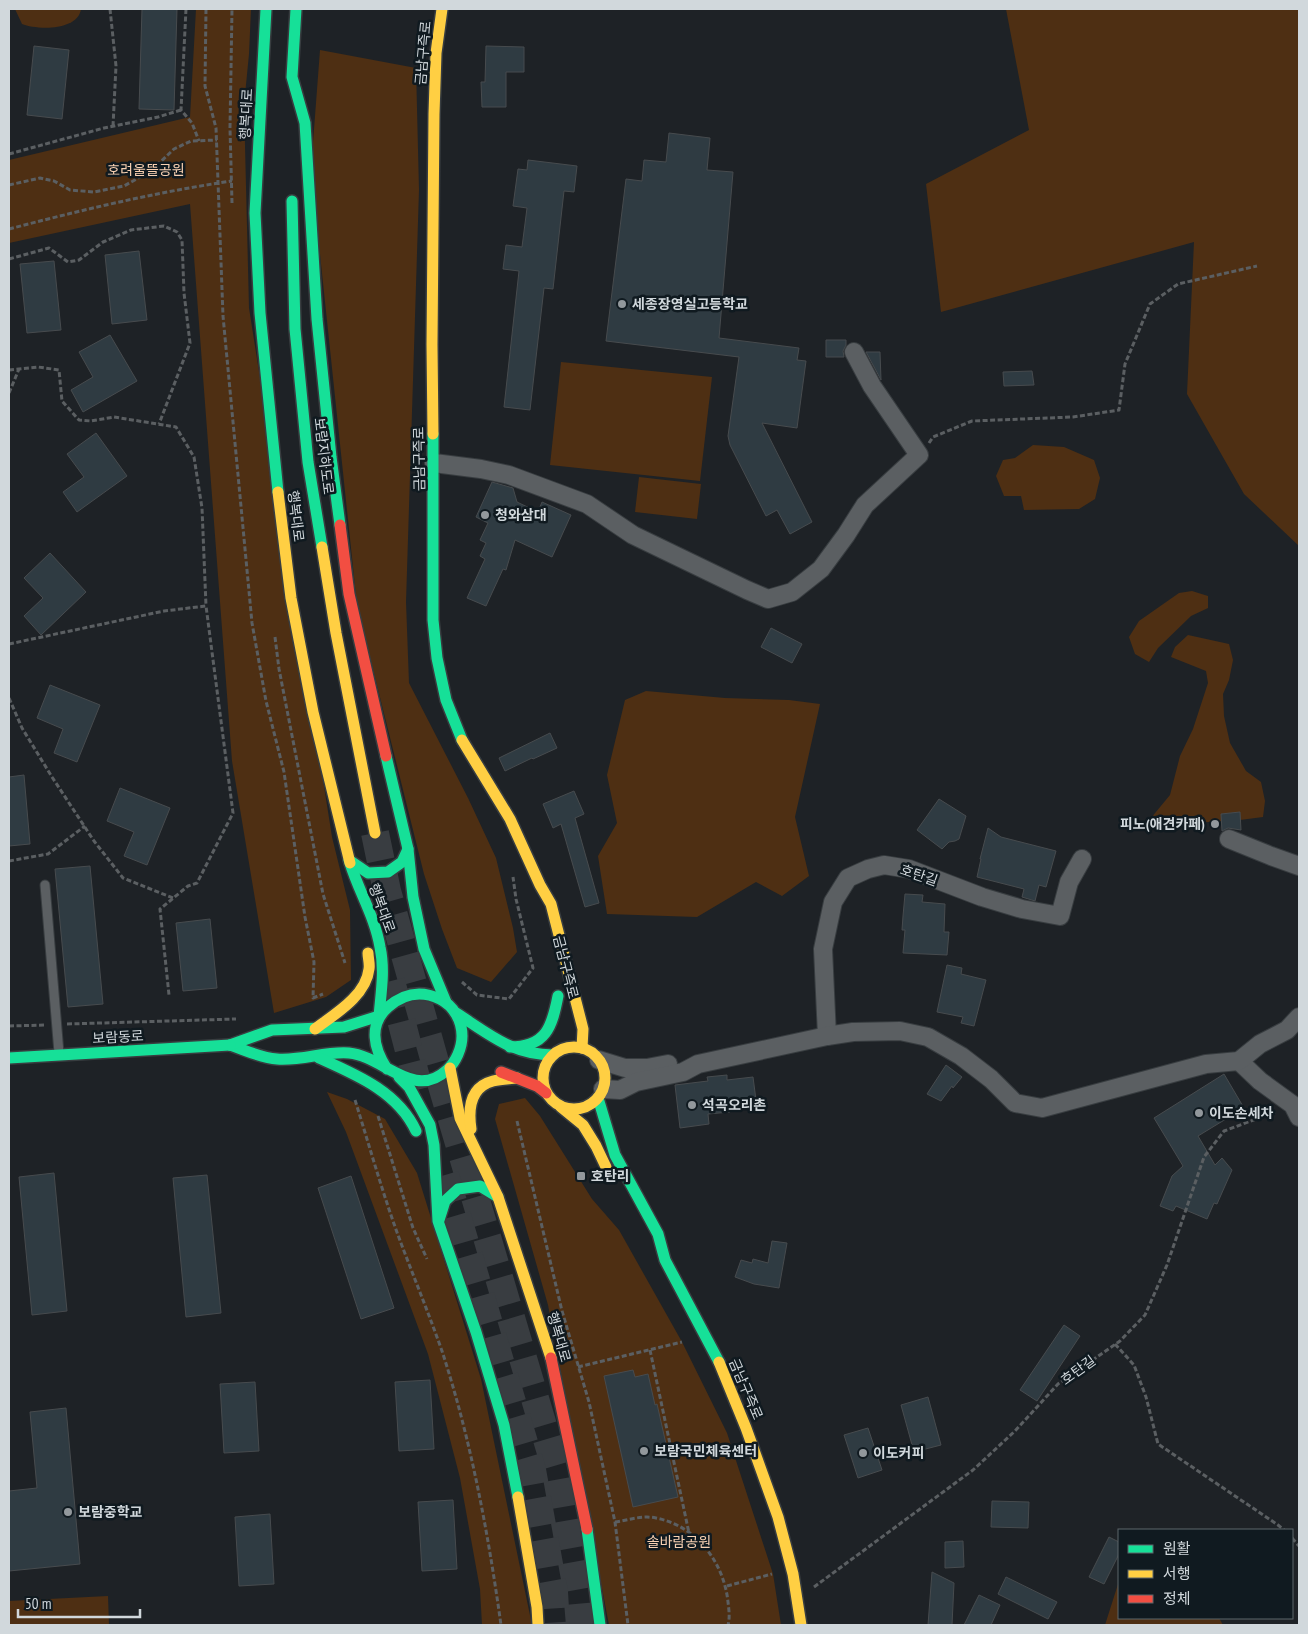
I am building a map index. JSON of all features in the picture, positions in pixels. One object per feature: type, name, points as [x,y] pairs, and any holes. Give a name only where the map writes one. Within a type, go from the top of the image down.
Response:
[{"type":"main road","name":"행복대로","points":[[266,9],[256,213],[260,313],[273,455],[291,598],[313,712],[350,865],[368,907],[379,945],[382,962],[379,1016]]},
{"type":"main road","name":"행복대로","points":[[296,9],[292,77],[305,123],[317,319],[331,457],[348,594],[408,849],[413,897],[424,949],[446,1002]]},
{"type":"main road","name":"금남구즉로","points":[[442,9],[436,53],[434,105],[432,344],[434,463],[433,620],[437,658],[446,700],[463,742],[510,819],[540,885],[551,904],[583,1029],[582,1048]]},
{"type":"main road","points":[[291,112],[292,77]]},
{"type":"main road","points":[[263,78],[268,198]]},
{"type":"main road","name":"보람지하도로","points":[[291,189],[295,329],[308,462],[336,633],[375,833]]},
{"type":"main road","points":[[272,315],[287,468]]},
{"type":"main road","points":[[345,796],[353,834]]},
{"type":"main road","points":[[350,865],[368,873],[388,872],[402,862],[408,849]]},
{"type":"main road","points":[[314,1029],[342,1008],[362,988],[369,968],[367,939],[350,865]]},
{"type":"main road","points":[[533,899],[540,885]]},
{"type":"main road","points":[[387,1069],[379,1057],[375,1044],[375,1030],[379,1016],[389,1004],[402,996],[417,992],[432,995],[446,1002],[456,1013],[509,1047],[537,1055],[553,1055]]},
{"type":"main road","name":"금남구즉로","points":[[509,1047],[529,1046],[541,1039],[552,1022],[557,992],[563,1018],[564,1042],[553,1055]]},
{"type":"main road","points":[[399,1077],[412,1081],[426,1081],[455,1069],[462,1042],[462,1027],[456,1013]]},
{"type":"main road","points":[[230,1045],[272,1030],[344,1027],[379,1016]]},
{"type":"main road","points":[[230,1045],[277,1059],[340,1054],[360,1055],[399,1077],[409,1087],[430,1125],[435,1155],[438,1221]]},
{"type":"main road","name":"보람동로","points":[[9,1058],[230,1045]]},
{"type":"main road","points":[[546,1093],[543,1073],[553,1055],[562,1049],[572,1047],[592,1052],[599,1060],[604,1074],[600,1094],[590,1105],[580,1109],[561,1107]]},
{"type":"main road","points":[[315,1056],[366,1080],[393,1099],[408,1114],[424,1148],[428,1187],[476,1332],[504,1425],[524,1529],[537,1607],[538,1625]]},
{"type":"main road","name":"행복대로","points":[[455,1069],[460,1118],[498,1197],[550,1354],[586,1522],[600,1625]]},
{"type":"main road","points":[[486,1072],[502,1072],[537,1086],[546,1093],[552,1101],[582,1125],[596,1146],[612,1179]]},
{"type":"main road","points":[[474,1148],[468,1114],[472,1097],[486,1083],[517,1078]]},
{"type":"main road","name":"금남구즉로","points":[[600,1094],[615,1154],[658,1234],[665,1260],[723,1370],[746,1428],[778,1517],[793,1574],[801,1625]]},
{"type":"main road","points":[[438,1221],[445,1201],[458,1189],[480,1186],[498,1197]]},
{"type":"main road","points":[[649,1250],[665,1260]]},
{"type":"street","points":[[434,463],[481,468],[509,475],[587,504],[633,535],[768,599],[792,592],[821,569],[865,505],[919,455],[872,386],[854,352]]},
{"type":"street","points":[[1229,839],[1299,866]]},
{"type":"street","name":"호탄길","points":[[827,1036],[823,949],[833,902],[848,878],[868,869],[884,865],[910,869],[982,897],[1060,916],[1069,882],[1082,859]]},
{"type":"street","points":[[600,1094],[620,1090],[636,1082],[683,1072],[698,1064],[827,1036],[853,1032],[900,1031],[928,1037],[961,1056],[992,1079],[1015,1103],[1042,1108],[1206,1064],[1239,1060],[1260,1044],[1288,1030],[1299,1017]]},
{"type":"street","points":[[599,1060],[625,1068],[647,1068],[684,1062],[698,1064]]},
{"type":"street","points":[[1239,1060],[1296,1111]]},
{"type":"lane","points":[[45,885],[60,1055]]},
{"type":"path","points":[[110,9],[116,66],[113,126]]},
{"type":"path","points":[[186,9],[181,110],[192,123],[199,141]]},
{"type":"path","points":[[206,9],[206,86],[217,140],[223,316],[252,623],[266,701],[285,781],[305,917],[314,962],[313,998]]},
{"type":"path","points":[[9,154],[181,110]]},
{"type":"path","points":[[9,185],[40,178],[54,181],[70,190],[94,192],[124,186],[151,171],[174,149],[191,141],[217,140]]},
{"type":"path","points":[[9,229],[86,209],[232,180]]},
{"type":"path","points":[[9,258],[49,248],[68,262],[79,260],[103,242],[131,230],[164,226],[177,232],[182,240],[184,293],[190,343],[159,424]]},
{"type":"path","points":[[919,455],[933,437],[972,421],[1073,417],[1119,410],[1125,364],[1150,304],[1178,284],[1257,266]]},
{"type":"path","points":[[9,370],[38,367],[59,370],[62,401],[79,420],[91,421],[114,418],[176,427],[194,457],[202,508],[206,606],[233,813],[197,883],[188,886],[160,909],[169,995]]},
{"type":"path","points":[[9,393],[19,369]]},
{"type":"path","points":[[9,644],[164,612],[206,606]]},
{"type":"path","points":[[9,698],[22,728],[52,777],[123,878],[174,898]]},
{"type":"path","points":[[9,861],[48,854],[85,826]]},
{"type":"path","points":[[9,1026],[244,1018]]},
{"type":"path","points":[[354,1096],[383,1191],[442,1352],[460,1414],[479,1491],[491,1556],[500,1625]]},
{"type":"path","points":[[376,1110],[413,1228],[428,1262]]},
{"type":"path","name":"호탄길","points":[[797,1599],[973,1470],[1015,1431],[1058,1384],[1115,1344],[1145,1315],[1167,1265],[1204,1157],[1224,1131],[1296,1111]]},
{"type":"path","points":[[578,1367],[682,1342]]},
{"type":"path","points":[[1115,1344],[1134,1365],[1146,1397],[1158,1444],[1283,1529]]},
{"type":"path","points":[[650,1350],[689,1533]]},
{"type":"path","points":[[615,1522],[641,1517],[656,1518],[673,1523],[702,1543],[718,1564],[727,1586],[728,1625]]},
{"type":"path","points":[[727,1586],[773,1574]]},
{"type":"green space","points":[[15,9],[81,9],[73,21],[65,25],[46,28],[22,24]]},
{"type":"green space","name":"호려울뜰공원","points":[[196,9],[251,9],[244,105],[249,308],[332,837],[350,910],[351,980],[326,997],[274,1013],[232,761],[190,204],[9,243],[9,160],[190,117]]},
{"type":"green space","points":[[1006,9],[1299,9],[1299,546],[1244,494],[1187,394],[1194,242],[941,312],[926,184],[1029,130]]},
{"type":"green space","points":[[320,50],[416,68],[419,190],[406,602],[409,683],[468,798],[496,858],[517,952],[491,982],[457,968],[442,929],[424,874],[357,605],[311,169]]},
{"type":"green space","points":[[561,362],[712,377],[700,481],[550,465]]},
{"type":"green space","points":[[1033,445],[1064,447],[1094,460],[1100,478],[1095,499],[1079,509],[1024,510],[1021,496],[1004,496],[996,476],[1003,460],[1015,458]]},
{"type":"green space","points":[[639,477],[701,484],[697,519],[635,512]]},
{"type":"green space","points":[[1192,591],[1208,596],[1208,608],[1191,616],[1158,648],[1149,662],[1135,654],[1129,637],[1139,621],[1179,593]]},
{"type":"green space","points":[[1188,635],[1229,644],[1233,660],[1229,680],[1223,694],[1224,716],[1230,743],[1246,771],[1261,782],[1265,801],[1263,817],[1240,820],[1239,812],[1222,814],[1222,821],[1156,826],[1151,818],[1170,795],[1180,756],[1193,729],[1208,683],[1206,671],[1171,657],[1175,647]]},
{"type":"green space","points":[[646,691],[725,698],[789,700],[820,704],[795,817],[809,876],[782,896],[756,882],[697,917],[607,914],[598,856],[617,823],[607,775],[625,700]]},
{"type":"green space","points":[[327,1092],[347,1099],[385,1119],[417,1173],[481,1379],[532,1625],[482,1625],[480,1589],[460,1478],[428,1354],[346,1132]]},
{"type":"green space","name":"솔바람공원","points":[[525,1098],[540,1116],[592,1199],[619,1230],[682,1342],[727,1433],[773,1574],[781,1625],[609,1625],[548,1305],[495,1119],[499,1104]]},
{"type":"green space","points":[[1118,1584],[1118,1619],[1220,1619],[1223,1625],[1105,1625]]},
{"type":"green space","points":[[108,1596],[109,1625],[9,1625],[9,1601]]},
{"type":"building","points":[[142,9],[177,9],[174,110],[139,109]]},
{"type":"building","points":[[34,46],[69,50],[62,119],[27,115]]},
{"type":"building","points":[[486,46],[524,47],[524,72],[506,72],[506,107],[482,107],[481,82],[485,82]]},
{"type":"building","points":[[669,133],[710,138],[707,170],[733,172],[719,338],[799,348],[797,360],[806,361],[797,428],[762,423],[812,522],[790,534],[777,510],[766,516],[730,445],[728,436],[739,357],[606,341],[626,179],[642,181],[644,160],[666,162]]},
{"type":"building","points":[[528,160],[577,166],[574,192],[564,191],[553,289],[544,288],[530,410],[504,407],[519,271],[503,269],[506,245],[522,247],[527,208],[513,206],[518,169],[527,170]]},
{"type":"building","points":[[139,251],[147,320],[112,324],[105,255]]},
{"type":"building","points":[[54,261],[61,330],[27,333],[20,264]]},
{"type":"building","points":[[110,335],[137,381],[83,412],[71,390],[93,377],[79,352]]},
{"type":"building","points":[[826,340],[846,340],[843,351],[844,357],[826,357]]},
{"type":"building","points":[[866,352],[880,352],[881,380]]},
{"type":"building","points":[[1032,371],[1034,385],[1004,386],[1003,372]]},
{"type":"building","points":[[96,433],[127,476],[77,512],[63,492],[84,477],[67,454]]},
{"type":"building","points":[[492,482],[513,488],[517,502],[538,512],[542,502],[571,515],[552,557],[515,540],[506,570],[503,569],[486,606],[467,598],[485,559],[480,556],[486,543],[480,540],[488,523],[476,517]]},
{"type":"building","points":[[50,553],[86,592],[41,635],[24,616],[43,598],[24,578]]},
{"type":"building","points":[[771,628],[802,644],[792,663],[761,647]]},
{"type":"building","points":[[50,685],[100,705],[77,762],[54,753],[63,729],[37,718]]},
{"type":"building","points":[[550,733],[557,748],[505,771],[499,758]]},
{"type":"building","points":[[24,775],[30,844],[9,846],[9,777]]},
{"type":"building","points":[[120,788],[170,808],[147,865],[124,856],[134,832],[107,821]]},
{"type":"building","points":[[574,791],[584,814],[575,818],[599,903],[585,907],[561,824],[553,828],[543,804]]},
{"type":"building","points":[[939,799],[966,816],[959,839],[949,842],[942,849],[917,830]]},
{"type":"building","points":[[1240,812],[1241,830],[1228,828],[1222,831],[1221,814]]},
{"type":"building","points":[[988,828],[1001,837],[1056,851],[1046,887],[1039,885],[1035,901],[1022,897],[1024,889],[977,877]]},
{"type":"building","points":[[90,866],[103,1004],[68,1007],[55,869]]},
{"type":"building","points":[[905,894],[923,895],[922,902],[945,904],[944,932],[949,932],[947,955],[903,953],[905,930],[902,930]]},
{"type":"building","points":[[210,919],[217,988],[183,991],[176,923]]},
{"type":"building","points":[[947,965],[962,968],[961,974],[986,980],[974,1026],[961,1023],[963,1017],[937,1012]]},
{"type":"building","points":[[946,1065],[962,1077],[953,1088],[952,1086],[941,1101],[927,1094]]},
{"type":"building","points":[[1224,1074],[1244,1108],[1198,1136],[1215,1165],[1222,1158],[1232,1170],[1217,1204],[1214,1203],[1207,1219],[1176,1206],[1173,1211],[1160,1206],[1172,1176],[1183,1166],[1154,1118]]},
{"type":"building","points":[[727,1075],[727,1080],[753,1077],[756,1100],[730,1103],[730,1112],[708,1114],[709,1124],[680,1128],[675,1085],[708,1081],[707,1077]]},
{"type":"building","points":[[54,1173],[67,1311],[32,1315],[19,1177]]},
{"type":"building","points":[[207,1175],[221,1313],[186,1317],[173,1178]]},
{"type":"building","points":[[351,1176],[394,1308],[361,1319],[318,1188]]},
{"type":"building","points":[[772,1241],[787,1243],[779,1288],[754,1284],[735,1277],[741,1260],[752,1263],[753,1259],[768,1263]]},
{"type":"building","points":[[1064,1325],[1080,1336],[1037,1401],[1020,1390]]},
{"type":"building","name":"보람국민체육센터","points":[[633,1370],[635,1377],[648,1374],[655,1405],[657,1404],[678,1497],[633,1507],[604,1376]]},
{"type":"building","points":[[430,1380],[434,1449],[399,1451],[395,1382]]},
{"type":"building","points":[[255,1382],[259,1451],[224,1453],[220,1384]]},
{"type":"building","points":[[928,1397],[941,1445],[914,1452],[901,1405]]},
{"type":"building","points":[[66,1408],[80,1564],[9,1571],[9,1491],[37,1488],[30,1412]]},
{"type":"building","name":"이도커피","points":[[868,1428],[882,1470],[858,1478],[844,1435]]},
{"type":"building","points":[[453,1500],[457,1569],[422,1571],[418,1502]]},
{"type":"building","points":[[992,1501],[1029,1502],[1028,1528],[991,1527]]},
{"type":"building","points":[[270,1514],[274,1584],[239,1586],[235,1517]]},
{"type":"building","points":[[1109,1537],[1118,1542],[1118,1556],[1104,1584],[1089,1577]]},
{"type":"building","points":[[963,1541],[964,1567],[945,1568],[945,1542]]},
{"type":"building","points":[[932,1572],[954,1583],[952,1625],[928,1625]]},
{"type":"building","points":[[1006,1577],[1057,1602],[1048,1619],[998,1594]]},
{"type":"building","points":[[979,1595],[1000,1605],[991,1625],[964,1625]]},
{"type":"tunnel","points":[[375,833],[387,891],[437,1069],[555,1466],[577,1590],[580,1625]]},
{"type":"tunnel","points":[[391,981],[422,1101]]},
{"type":"tunnel","points":[[445,1175],[532,1470],[554,1592],[556,1625]]},
{"type":"traffic: fast","points":[[266,9],[255,213],[260,313],[278,492]]},
{"type":"traffic: fast","points":[[296,9],[292,77],[305,123],[317,319],[340,525]]},
{"type":"traffic: fast","points":[[292,201],[295,329],[308,462],[322,547]]},
{"type":"traffic: fast","points":[[433,434],[433,620],[437,658],[446,700],[462,740]]},
{"type":"traffic: fast","points":[[386,756],[408,849],[413,897],[424,949],[446,1002]]},
{"type":"traffic: fast","points":[[349,860],[368,873],[388,872],[402,862],[408,849]]},
{"type":"traffic: fast","points":[[350,863],[378,936],[382,973],[379,1016]]},
{"type":"traffic: fast","points":[[230,1045],[277,1059],[349,1053],[374,1061],[386,1068],[398,1074],[410,1079],[423,1081],[435,1078],[447,1070],[456,1059],[460,1050],[462,1041],[461,1025],[456,1014],[445,1002],[426,994],[413,994],[394,1002],[388,1007],[382,1014],[375,1029],[376,1045],[382,1061],[387,1069]]},
{"type":"traffic: fast","points":[[510,1047],[532,1043],[545,1033],[550,1026],[558,996]]},
{"type":"traffic: fast","points":[[456,1013],[490,1036],[513,1047],[538,1054],[553,1055]]},
{"type":"traffic: fast","points":[[230,1045],[272,1030],[344,1027],[379,1016]]},
{"type":"traffic: fast","points":[[9,1058],[230,1045]]},
{"type":"traffic: fast","points":[[319,1058],[362,1078],[387,1095],[408,1117],[416,1131]]},
{"type":"traffic: fast","points":[[399,1077],[409,1087],[430,1125],[434,1145],[438,1221],[476,1332],[504,1425],[518,1497]]},
{"type":"traffic: fast","points":[[598,1098],[615,1155],[658,1234],[665,1260],[719,1362]]},
{"type":"traffic: fast","points":[[439,1220],[445,1201],[458,1189],[480,1186],[498,1197]]},
{"type":"traffic: fast","points":[[587,1529],[600,1625]]},
{"type":"traffic: slow","points":[[433,434],[434,114],[436,53],[442,9]]},
{"type":"traffic: slow","points":[[278,492],[291,598],[313,712],[350,863]]},
{"type":"traffic: slow","points":[[322,547],[336,633],[375,833]]},
{"type":"traffic: slow","points":[[462,740],[510,819],[540,885],[551,904],[583,1029],[582,1048]]},
{"type":"traffic: slow","points":[[315,1029],[340,1011],[362,988],[367,979],[369,969],[368,953]]},
{"type":"traffic: slow","points":[[574,1047],[586,1049],[596,1056],[603,1066],[605,1078],[603,1090],[596,1100],[586,1107],[574,1109],[562,1107],[552,1100],[545,1090],[543,1078],[545,1066],[552,1056],[562,1049],[574,1047]]},
{"type":"traffic: slow","points":[[450,1068],[460,1118],[498,1197],[551,1358]]},
{"type":"traffic: slow","points":[[471,1129],[470,1114],[472,1100],[479,1088],[493,1081],[517,1078]]},
{"type":"traffic: slow","points":[[561,1107],[583,1125],[606,1167]]},
{"type":"traffic: slow","points":[[719,1362],[746,1428],[778,1517],[793,1574],[801,1625]]},
{"type":"traffic: slow","points":[[518,1497],[537,1607],[538,1625]]},
{"type":"traffic: jam","points":[[340,525],[349,594],[386,756]]},
{"type":"traffic: jam","points":[[501,1072],[537,1086],[546,1093]]},
{"type":"traffic: jam","points":[[551,1358],[587,1529]]},
{"type":"place","name":"세종장영실고등학교","points":[[622,304]]},
{"type":"place","name":"청와삼대","points":[[485,515]]},
{"type":"place","name":"피노(애견카페)","points":[[1215,824]]},
{"type":"place","name":"석곡오리촌","points":[[692,1105]]},
{"type":"place","name":"이도손세차","points":[[1199,1113]]},
{"type":"place","name":"호탄리","points":[[581,1176]]},
{"type":"place","name":"보람국민체육센터","points":[[644,1451]]},
{"type":"place","name":"이도커피","points":[[863,1453]]},
{"type":"place","name":"보람중학교","points":[[68,1512]]}]
